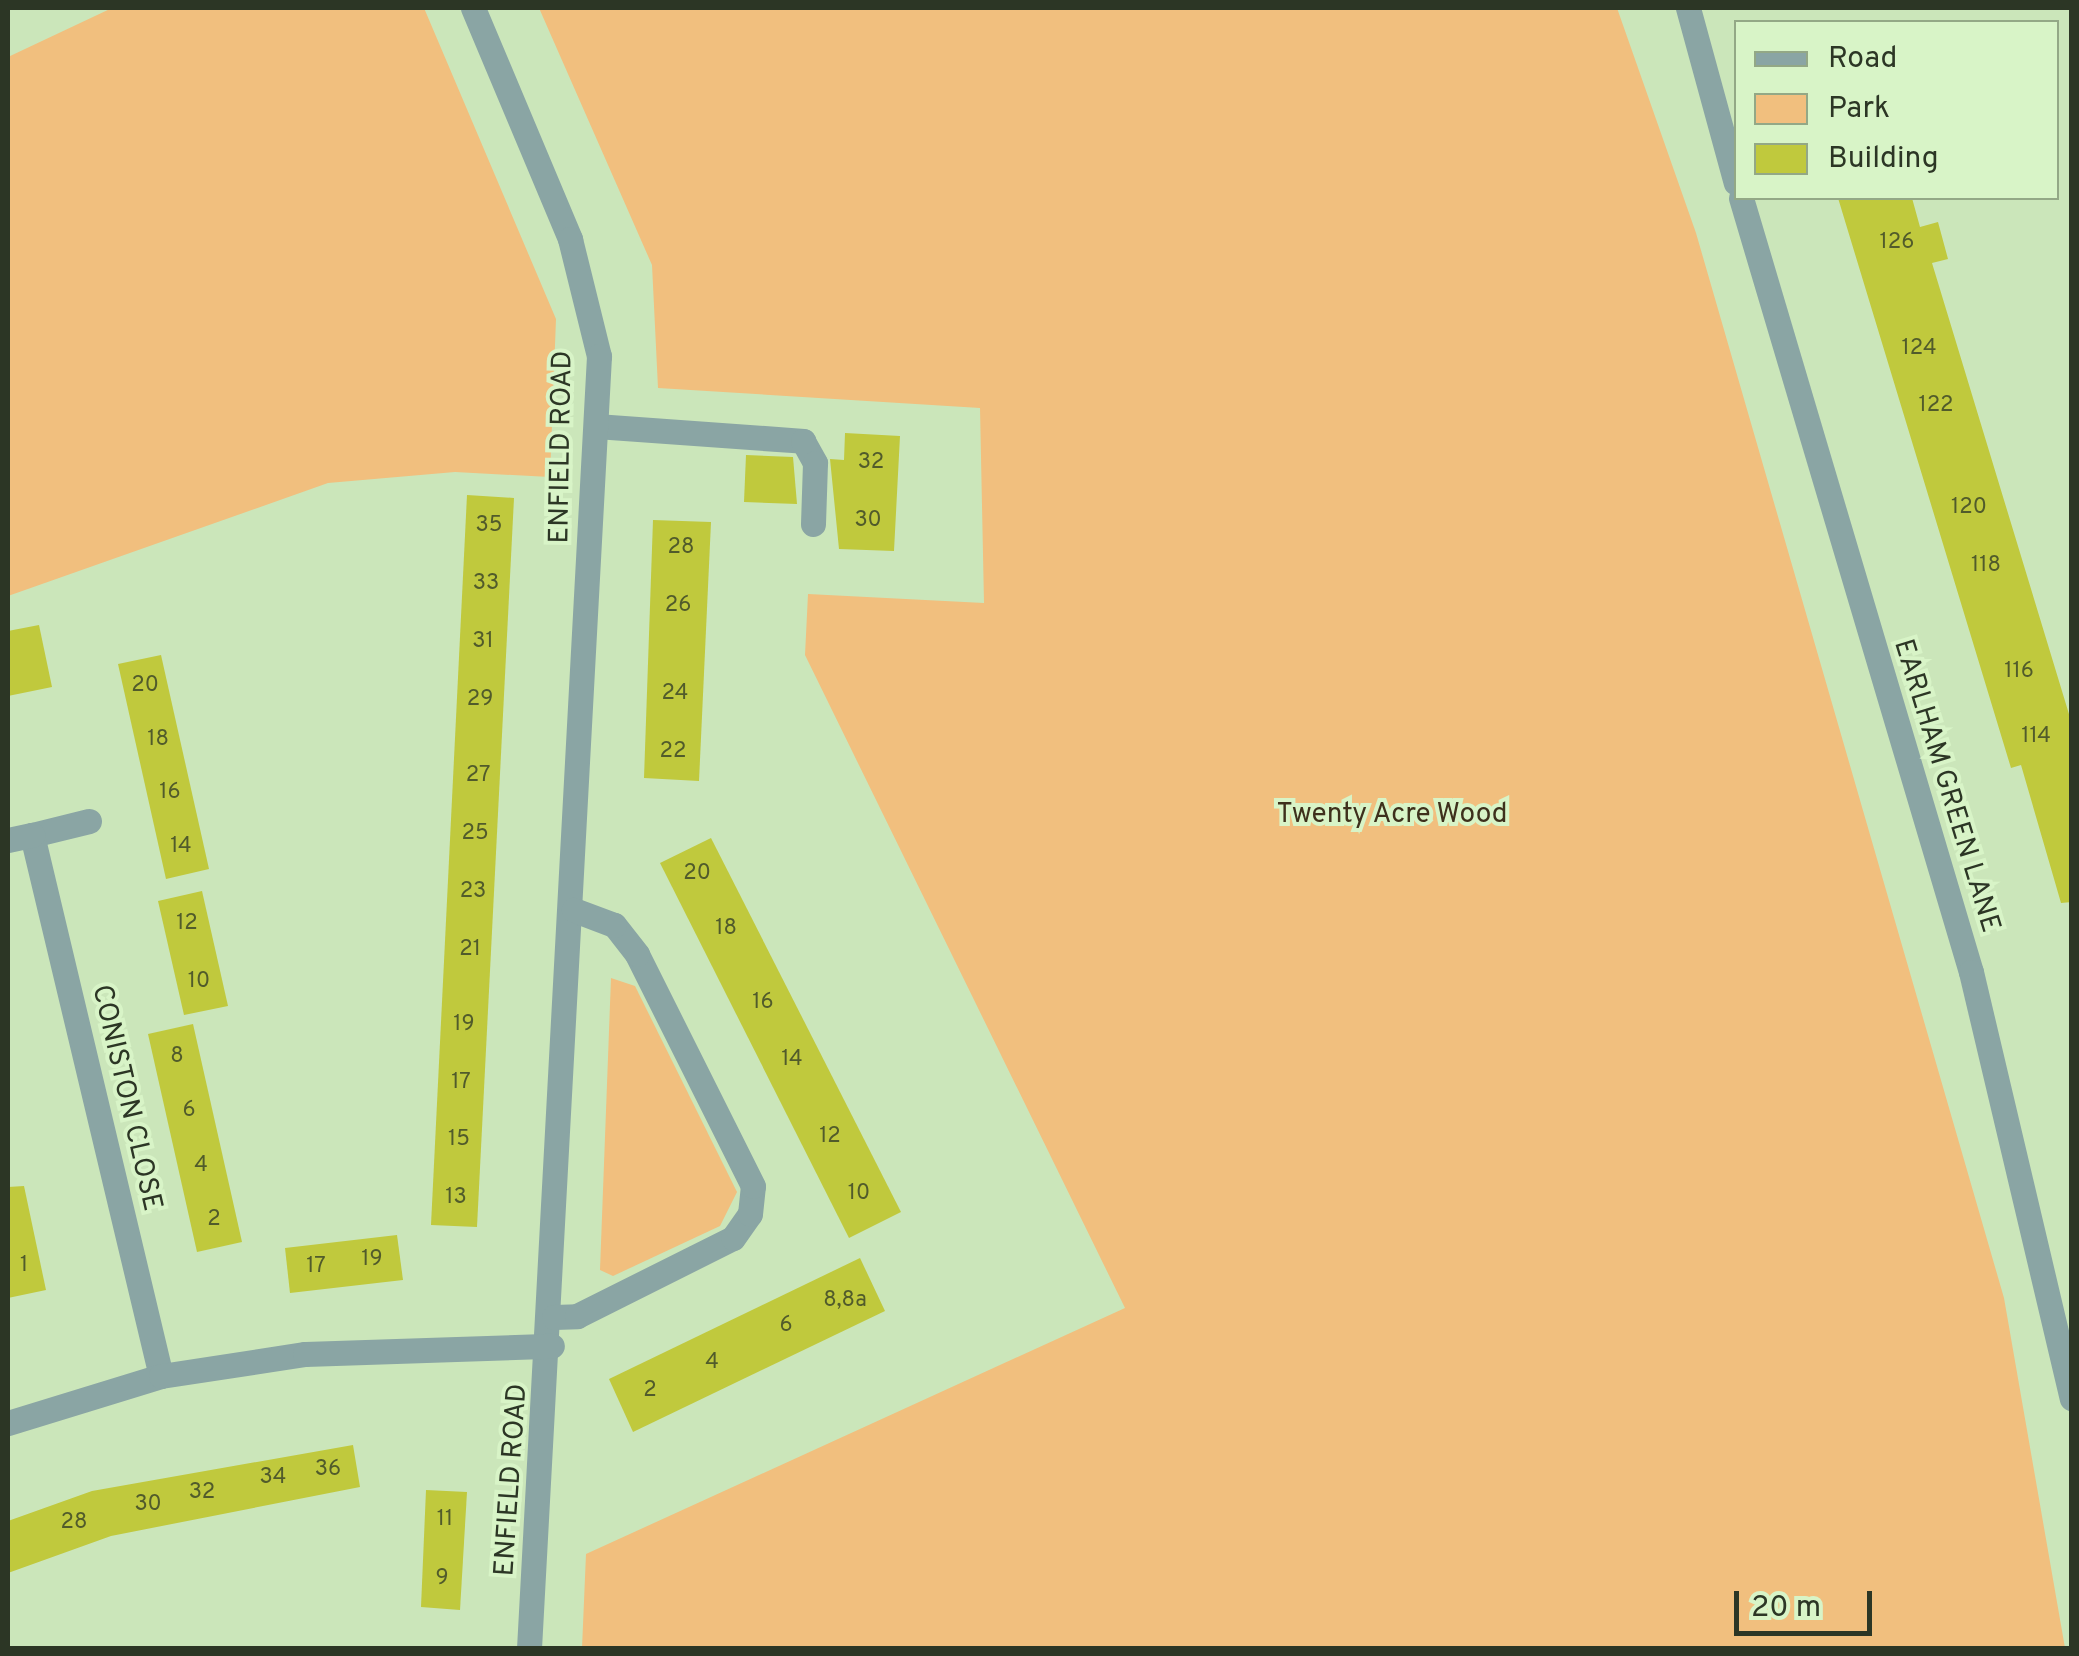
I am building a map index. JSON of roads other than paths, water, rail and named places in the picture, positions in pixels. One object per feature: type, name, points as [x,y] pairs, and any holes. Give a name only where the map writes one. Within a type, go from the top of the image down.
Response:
[{"type":"street","name":"ENFIELD ROAD","points":[[472,8],[570,239],[599,356],[554,1317],[530,1648]]},
{"type":"street","points":[[1688,8],[1734,176]]},
{"type":"street","name":"EARLHAM GREEN LANE","points":[[1741,200],[1971,972],[2072,1398]]},
{"type":"street","points":[[596,426],[802,441],[816,463],[813,524]]},
{"type":"street","name":"CONISTON CLOSE","points":[[89,821],[20,837],[162,1376]]},
{"type":"street","points":[[554,1317],[577,1316],[733,1238],[750,1214],[754,1186],[637,954],[614,925],[574,910]]},
{"type":"street","points":[[8,1423],[162,1376],[305,1354],[552,1346]]},
{"type":"park label","name":"Twenty Acre Wood","points":[[1392,815]]}]
